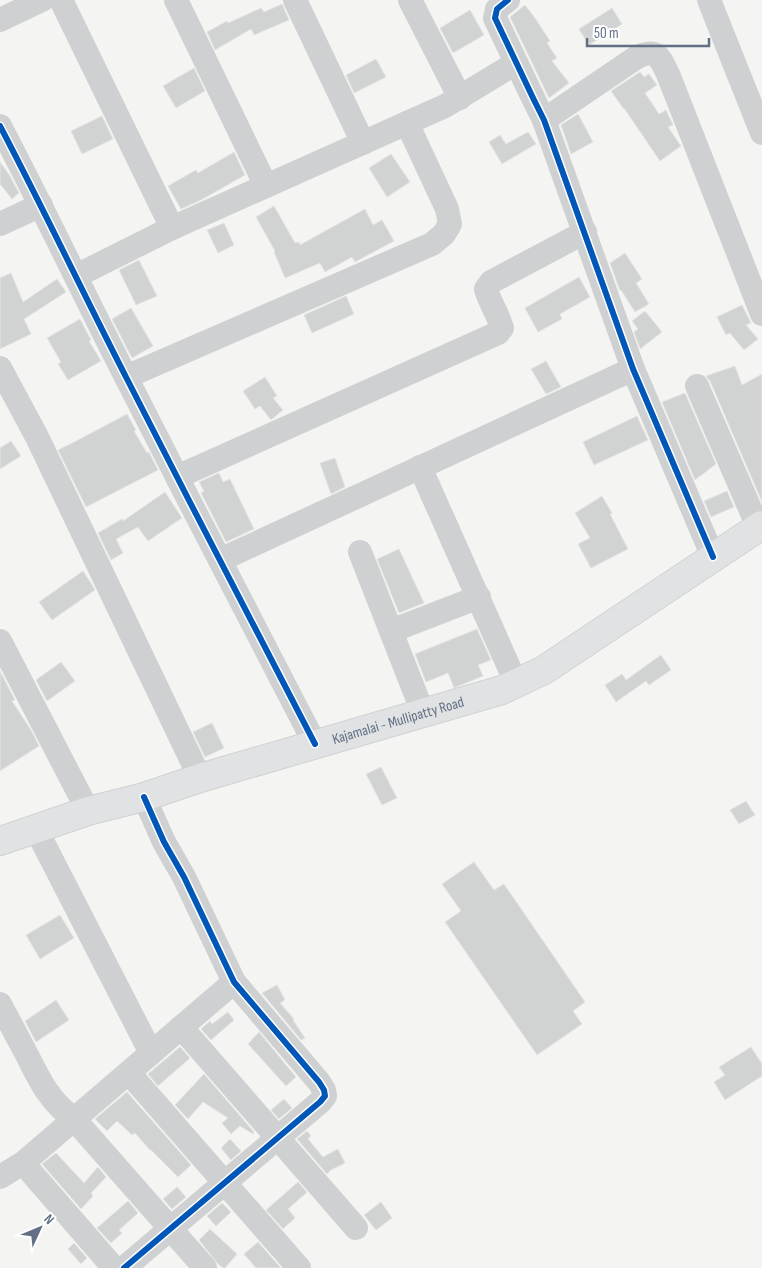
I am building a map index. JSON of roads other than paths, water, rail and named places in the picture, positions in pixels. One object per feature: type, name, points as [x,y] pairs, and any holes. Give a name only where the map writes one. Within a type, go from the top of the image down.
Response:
[{"type":"main road","name":"Kajamalai - Mullipatty Road","points":[[0,841],[88,811],[144,797],[200,778],[502,690],[544,670],[760,526]]},
{"type":"street","points":[[0,20],[42,0]]},
{"type":"street","points":[[61,0],[172,228]]},
{"type":"street","points":[[176,0],[266,186]]},
{"type":"street","points":[[294,0],[364,142]]},
{"type":"street","points":[[410,0],[460,98]]},
{"type":"street","points":[[508,0],[497,9],[495,18],[544,120],[633,369],[713,557]]},
{"type":"street","points":[[709,0],[762,133]]},
{"type":"street","points":[[544,120],[637,57],[647,52],[654,53],[662,61],[668,74],[762,314]]},
{"type":"street","points":[[76,276],[172,228],[445,106],[516,63]]},
{"type":"street","points":[[126,377],[432,244],[444,234],[450,224],[447,209],[406,123]]},
{"type":"street","points":[[0,126],[177,477],[316,744]]},
{"type":"street","points":[[0,224],[41,205]]},
{"type":"street","points":[[177,477],[498,333],[502,328],[500,320],[488,298],[486,289],[491,282],[585,232]]},
{"type":"street","points":[[0,368],[38,437],[200,778]]},
{"type":"street","points":[[220,560],[633,369]]},
{"type":"street","points":[[697,386],[760,526]]},
{"type":"street","points":[[420,467],[516,683]]},
{"type":"street","points":[[360,552],[423,713]]},
{"type":"street","points":[[391,631],[479,597]]},
{"type":"street","points":[[0,641],[88,811]]},
{"type":"street","points":[[124,1268],[325,1096],[324,1090],[234,982],[184,878],[164,842],[144,797]]},
{"type":"street","points":[[36,829],[151,1053]]},
{"type":"street","points":[[0,1177],[23,1163],[234,982]]},
{"type":"street","points":[[0,1004],[41,1083],[52,1100],[62,1111],[74,1119],[205,1268]]},
{"type":"street","points":[[181,1028],[356,1228]]},
{"type":"street","points":[[129,1073],[298,1268]]},
{"type":"street","points":[[23,1163],[114,1268]]}]
